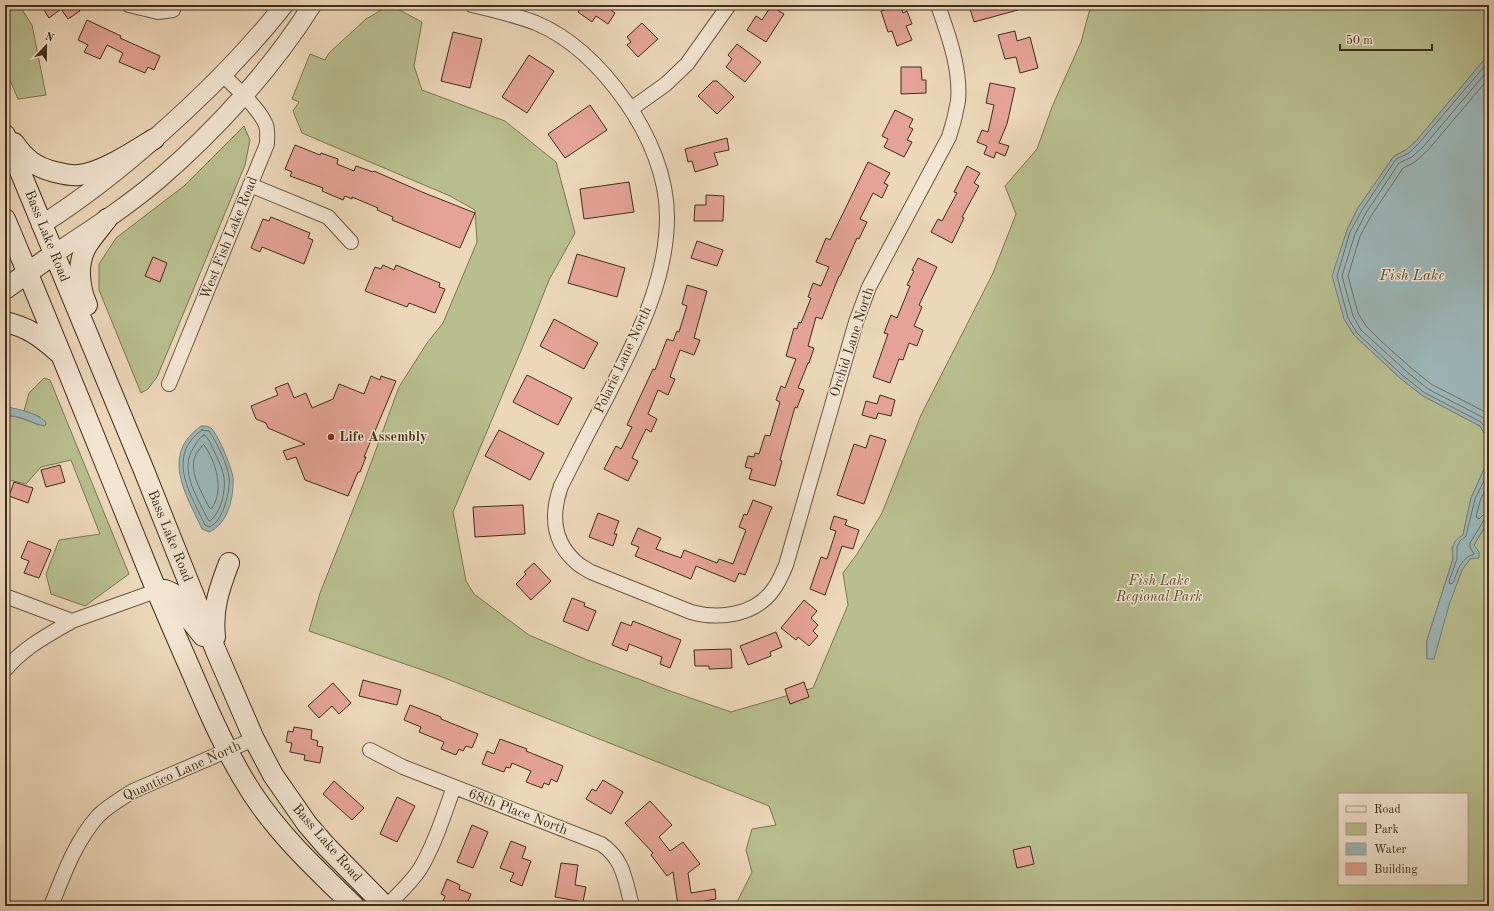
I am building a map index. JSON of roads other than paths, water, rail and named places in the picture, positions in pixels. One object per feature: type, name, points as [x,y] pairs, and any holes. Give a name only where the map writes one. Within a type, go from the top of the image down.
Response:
[{"type":"main road","points":[[5,130],[24,157],[40,167],[65,174],[80,175],[97,171],[154,139]]},
{"type":"main road","name":"Bass Lake Road","points":[[5,135],[216,651],[254,739],[273,775],[308,824],[326,846],[386,906]]},
{"type":"main road","name":"Bass Lake Road","points":[[5,219],[10,246],[28,273],[156,591],[206,705],[236,767],[253,794],[279,829],[315,868],[354,906]]},
{"type":"main road","points":[[108,219],[87,245],[80,265],[82,294],[139,432],[151,490]]},
{"type":"main road","points":[[10,246],[41,225]]},
{"type":"main road","points":[[5,289],[54,254]]},
{"type":"main road","points":[[5,322],[15,324],[34,332],[60,353]]},
{"type":"main road","points":[[216,651],[213,620],[216,600],[229,563]]},
{"type":"main road","points":[[156,591],[165,590],[172,593],[184,611],[216,651]]},
{"type":"street","points":[[129,5],[158,12],[173,10]]},
{"type":"street","points":[[41,225],[116,171],[154,139],[223,75],[284,5]]},
{"type":"street","points":[[54,254],[108,219],[170,169],[207,134],[243,95],[278,53],[302,22],[312,5]]},
{"type":"street","name":"Polaris Lane North","points":[[472,5],[518,17],[536,24],[570,42],[587,56],[602,71],[631,109],[650,144],[663,187],[667,217],[663,254],[655,288],[643,322],[630,350],[561,486],[556,500],[554,519],[557,532],[566,552],[576,564],[592,572],[704,616],[735,614],[749,609]]},
{"type":"street","points":[[631,109],[666,84],[687,64],[729,5]]},
{"type":"street","name":"Orchid Lane North","points":[[749,609],[764,600],[778,583],[786,565],[856,322],[869,287],[949,136],[958,100],[958,82],[955,62],[938,5]]},
{"type":"street","name":"West Fish Lake Road","points":[[169,384],[267,144],[266,126],[262,118],[243,95],[223,75]]},
{"type":"street","points":[[250,185],[328,217],[351,242]]},
{"type":"street","points":[[5,670],[15,658],[34,643],[72,621],[156,591]]},
{"type":"street","points":[[5,596],[72,621]]},
{"type":"street","name":"Quantico Lane North","points":[[51,906],[69,861],[82,837],[99,815],[133,791],[254,739]]},
{"type":"street","name":"68th Place North","points":[[370,750],[389,760],[454,787],[601,844],[611,850],[622,868],[632,906]]},
{"type":"street","points":[[386,906],[412,880],[420,869],[434,839],[454,787]]},
{"type":"water","name":"Fish Lake","points":[[1489,54],[1489,441],[1480,426],[1423,396],[1400,378],[1354,335],[1344,319],[1332,276],[1347,230],[1358,208],[1394,156],[1406,150],[1417,140]]},
{"type":"water","points":[[5,407],[34,414],[46,423],[45,426],[15,416],[5,416]]},
{"type":"water","points":[[201,426],[210,427],[215,433],[228,460],[233,478],[231,501],[225,516],[216,528],[209,532],[202,529],[189,502],[180,475],[179,462],[182,449],[189,437]]},
{"type":"water","points":[[1489,458],[1489,520],[1474,545],[1479,552],[1479,558],[1470,559],[1462,570],[1449,605],[1434,659],[1427,659],[1427,640],[1453,559],[1454,545],[1455,542],[1463,535],[1471,498]]},
{"type":"place","name":"Life Assembly","points":[[331,437]]},
{"type":"park label","name":"Fish Lake Regional Park","points":[[1159,590]]}]
